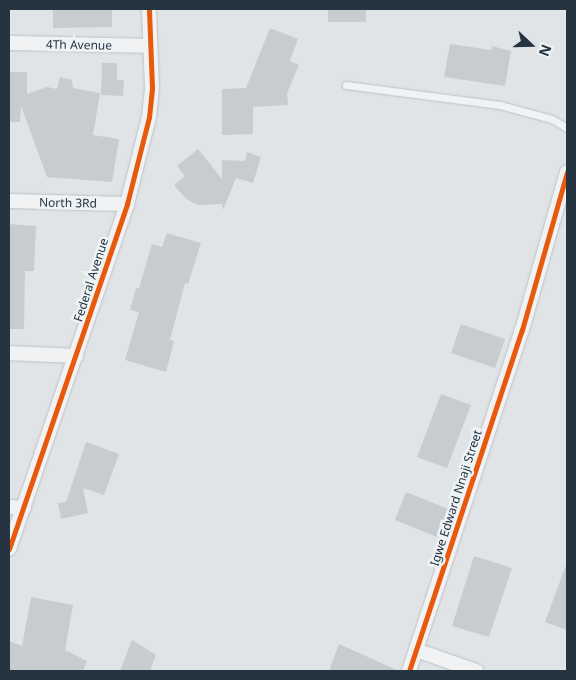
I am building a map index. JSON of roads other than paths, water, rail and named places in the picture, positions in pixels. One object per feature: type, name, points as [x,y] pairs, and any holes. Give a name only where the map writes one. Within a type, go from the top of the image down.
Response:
[{"type":"street","name":"Federal Avenue","points":[[9,549],[127,204],[149,117],[152,88],[148,46],[149,9]]},
{"type":"street","name":"4Th Avenue","points":[[9,43],[148,46]]},
{"type":"street","name":"Igwe Edward Nnaji Street","points":[[409,671],[522,330],[567,176]]},
{"type":"street","name":"North 3Rd","points":[[9,201],[127,204]]},
{"type":"street","points":[[9,353],[76,356]]},
{"type":"street","points":[[9,507],[24,508]]},
{"type":"street","points":[[416,650],[476,671]]},
{"type":"lane","points":[[346,85],[500,105],[552,119],[567,128]]}]
